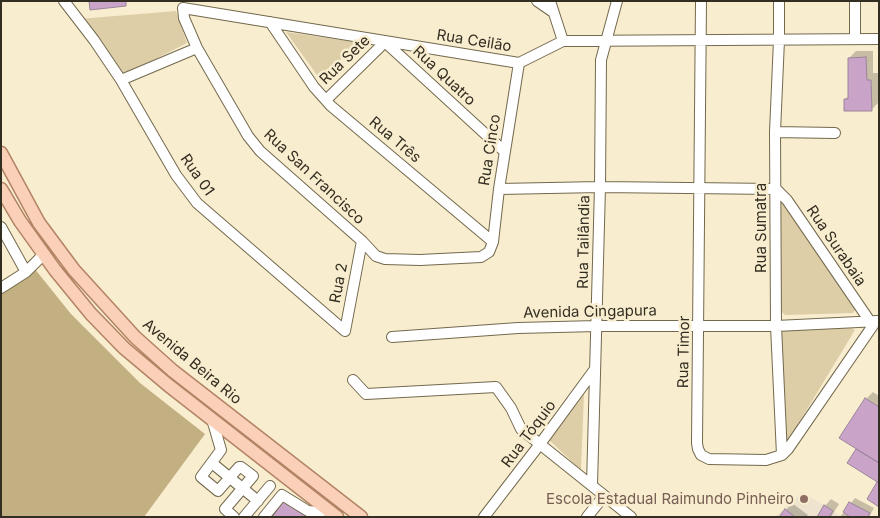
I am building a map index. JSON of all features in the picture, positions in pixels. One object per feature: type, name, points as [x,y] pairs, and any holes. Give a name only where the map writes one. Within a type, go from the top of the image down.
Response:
[{"type":"main road","name":"Avenida Beira Rio","points":[[1,153],[39,223],[74,270],[135,337],[173,371],[361,517]]},
{"type":"main road","name":"Avenida Beira Rio","points":[[1,190],[44,254],[91,314],[124,348],[168,385],[333,514]]},
{"type":"main road","points":[[333,514],[342,502]]},
{"type":"street","name":"Rua 01","points":[[64,1],[94,40],[121,80],[176,175],[197,203],[345,331]]},
{"type":"street","points":[[537,1],[553,12]]},
{"type":"street","points":[[550,1],[563,41]]},
{"type":"street","points":[[606,41],[617,1]]},
{"type":"street","name":"Rua Timor","points":[[701,1],[698,449],[700,454],[709,459],[766,460],[782,455]]},
{"type":"street","name":"Rua Sumatra","points":[[779,1],[775,132],[776,326],[782,455]]},
{"type":"street","points":[[855,1],[855,39]]},
{"type":"street","name":"Rua Ceilão","points":[[183,8],[519,63],[563,41],[879,39]]},
{"type":"street","name":"Rua San Francisco","points":[[183,8],[184,18],[197,48],[248,136],[260,151],[362,241],[376,256],[385,259],[420,260],[481,257],[489,252],[493,242]]},
{"type":"street","name":"Rua Três","points":[[270,22],[314,87],[326,100],[493,242]]},
{"type":"street","name":"Rua Tailândia","points":[[592,485],[600,187],[601,60],[606,41]]},
{"type":"street","name":"Rua Sete","points":[[326,100],[386,42]]},
{"type":"street","name":"Rua Quatro","points":[[386,42],[505,152]]},
{"type":"street","points":[[121,80],[197,48]]},
{"type":"street","name":"Rua Cinco","points":[[493,242],[499,189],[519,63]]},
{"type":"street","points":[[775,132],[835,133]]},
{"type":"street","points":[[499,189],[600,187],[776,190]]},
{"type":"street","name":"Rua Surabaia","points":[[776,190],[787,200],[875,321]]},
{"type":"street","points":[[1,227],[26,272]]},
{"type":"street","name":"Rua 2","points":[[345,331],[362,241]]},
{"type":"street","points":[[1,288],[26,272],[44,254]]},
{"type":"street","points":[[782,455],[875,321]]},
{"type":"street","name":"Avenida Cingapura","points":[[392,337],[518,328],[776,326],[875,321]]},
{"type":"street","name":"Rua Tóquio","points":[[484,517],[596,368]]},
{"type":"street","points":[[353,380],[366,394],[496,387],[511,408],[521,429],[631,517]]},
{"type":"street","points":[[212,419],[222,450],[201,477],[218,491],[239,467],[253,476],[225,509],[234,517]]},
{"type":"street","points":[[212,463],[258,501]]},
{"type":"street","points":[[244,517],[270,486]]},
{"type":"street","points":[[264,517],[282,495],[308,511],[333,514]]},
{"type":"street","points":[[587,517],[604,496]]},
{"type":"shaded area","points":[[176,11],[187,43],[122,76],[79,19]]},
{"type":"shaded area","points":[[286,32],[355,42],[322,82]]},
{"type":"shaded area","points":[[784,201],[856,309],[853,313],[785,315],[779,309],[780,203]]},
{"type":"shaded area","points":[[34,268],[71,314],[140,383],[205,434],[144,517],[1,517],[1,293]]},
{"type":"shaded area","points":[[851,328],[855,330],[789,439],[786,438],[779,334],[786,329]]},
{"type":"shaded area","points":[[584,394],[581,470],[549,440]]},
{"type":"shaded area","name":"Escola Estadual Raimundo Pinheiro","points":[[802,492],[843,517],[775,517]]},
{"type":"building","points":[[89,1],[126,1],[126,6],[90,10]]},
{"type":"building","points":[[866,57],[867,80],[871,80],[872,111],[844,111],[844,99],[848,99],[848,58]]},
{"type":"building","points":[[865,398],[879,407],[879,463],[839,438]]},
{"type":"building","points":[[856,449],[879,463],[879,483],[847,463]]},
{"type":"building","points":[[877,482],[879,483],[879,507],[867,499]]},
{"type":"building","points":[[285,500],[307,517],[272,517]]},
{"type":"building","points":[[849,502],[870,513],[868,517],[850,517],[843,512]]},
{"type":"building","points":[[824,505],[833,511],[829,517],[817,517]]},
{"type":"building","points":[[785,509],[795,517],[779,517]]},
{"type":"place","name":"Escola Estadual Raimundo Pinheiro","points":[[804,499]]}]
